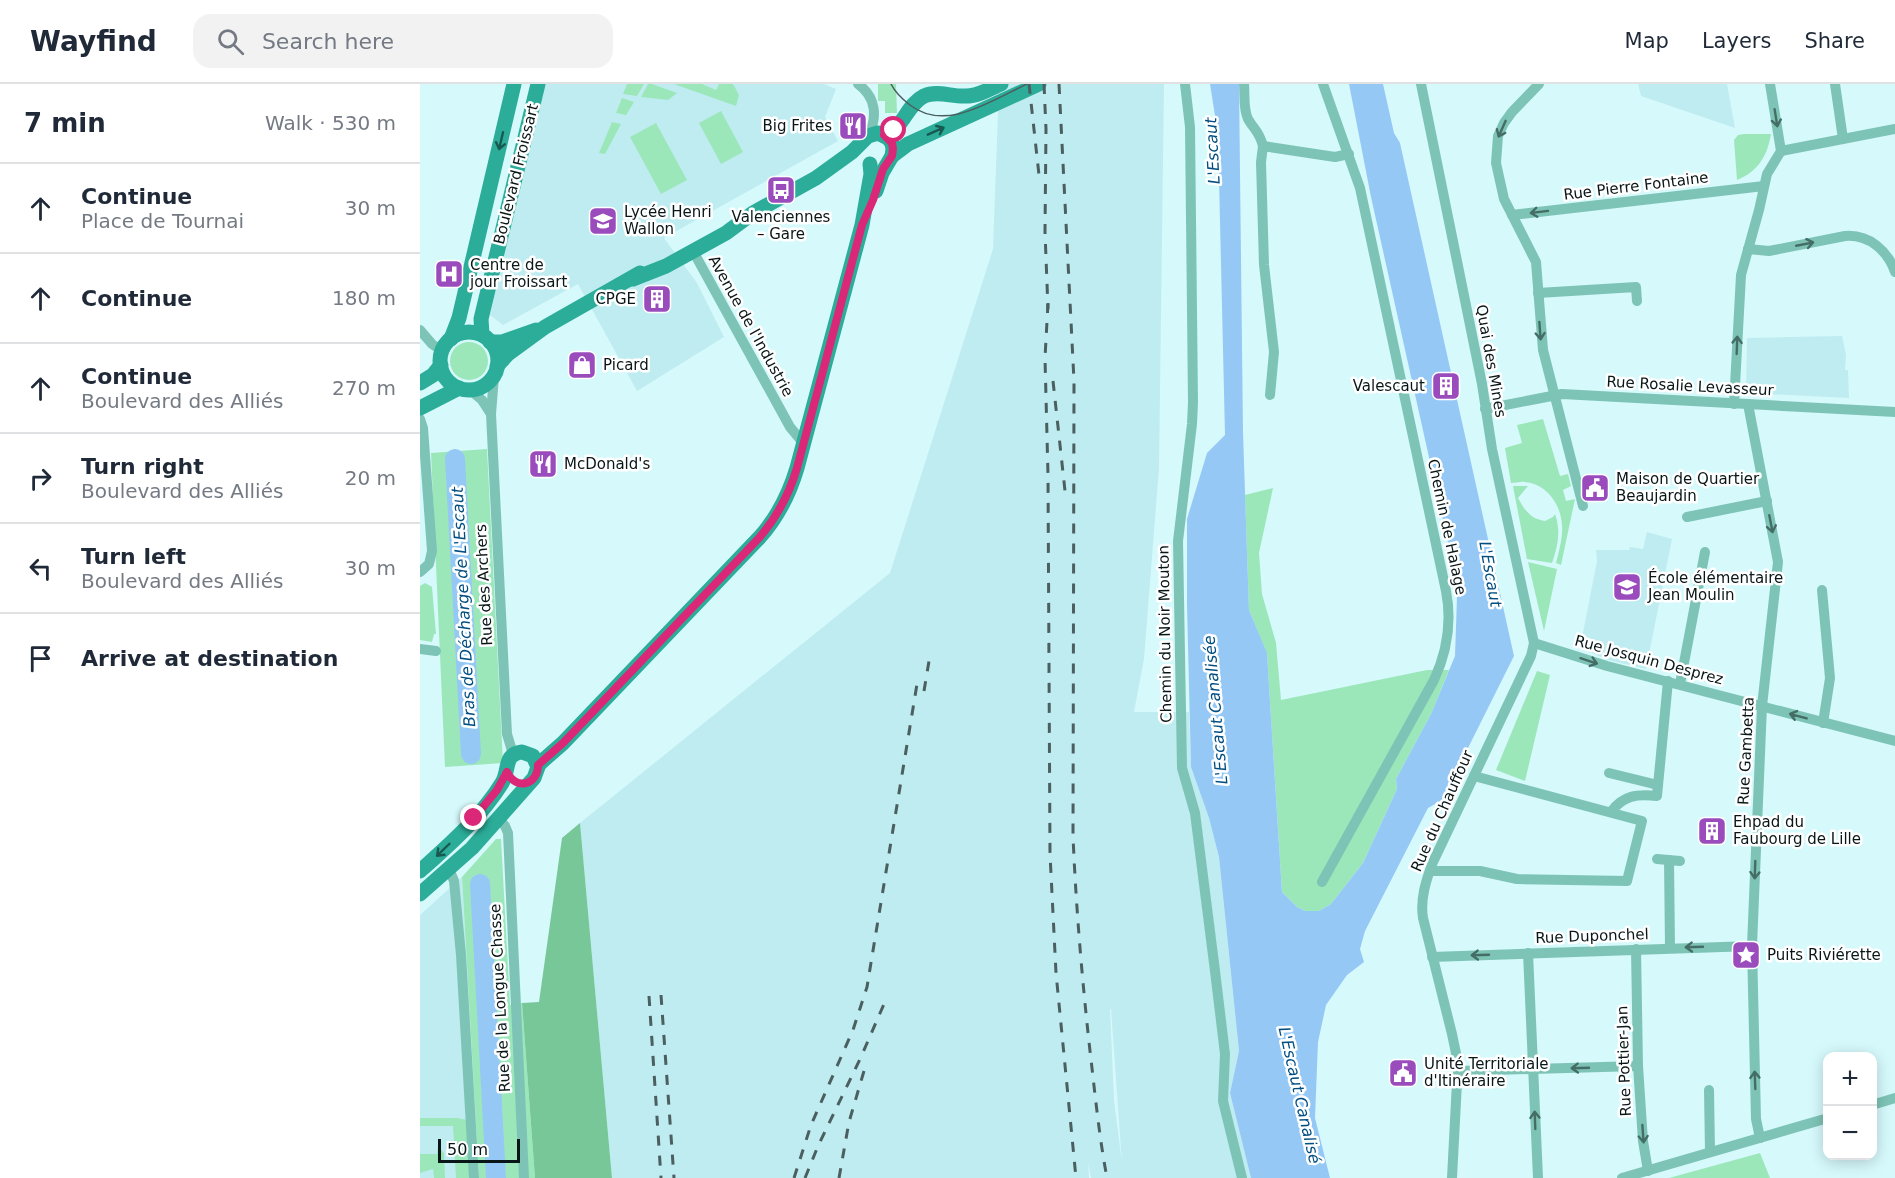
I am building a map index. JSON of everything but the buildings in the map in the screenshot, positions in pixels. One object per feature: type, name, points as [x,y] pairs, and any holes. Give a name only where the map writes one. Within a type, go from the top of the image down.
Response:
[{"type":"main road","name":"Boulevard Froissart","points":[[444,352],[459,318],[514,84]]},
{"type":"main road","name":"Boulevard Froissart","points":[[486,338],[481,319],[538,84]]},
{"type":"main road","points":[[884,135],[897,128],[914,105],[924,96],[938,94],[967,96],[981,93],[1001,84]]},
{"type":"main road","points":[[816,178],[856,163],[878,165],[890,159],[908,144],[1039,84]]},
{"type":"main road","points":[[420,408],[465,389],[483,386],[508,354],[545,327],[633,279],[664,256],[712,230],[753,213],[816,178],[876,133],[884,135],[892,145],[890,159],[862,225]]},
{"type":"main road","points":[[538,765],[558,748],[764,532],[788,495],[804,444],[862,225],[871,174],[862,154],[865,140]]},
{"type":"main road","points":[[633,279],[660,269],[726,233],[753,213]]},
{"type":"main road","points":[[420,383],[433,375],[444,352],[464,333],[471,332],[502,342],[545,327]]},
{"type":"main road","points":[[486,338],[496,351],[495,371]]},
{"type":"main road","points":[[444,352],[446,378],[453,385],[465,389]]},
{"type":"main road","points":[[420,894],[472,848],[537,774],[538,765],[535,758],[522,752],[513,754],[507,762],[507,772],[510,778],[516,782],[530,781]]},
{"type":"main road","points":[[420,872],[474,818],[497,790],[507,772]]},
{"type":"street","points":[[858,84],[867,93],[874,110],[874,121],[865,140]]},
{"type":"street","name":"Chemin du Noir Mouton","points":[[1185,84],[1190,119],[1193,414],[1179,527],[1178,558],[1182,768],[1196,818],[1225,1054],[1224,1106],[1242,1178]]},
{"type":"street","points":[[1244,84],[1246,113],[1250,122],[1260,133],[1263,146],[1261,162],[1264,265],[1274,352],[1270,395]]},
{"type":"street","name":"Chemin de Halage","points":[[1322,882],[1434,680],[1446,646],[1448,624],[1446,591],[1360,188],[1323,84]]},
{"type":"street","name":"Quai des Mines","points":[[1421,84],[1480,373],[1492,448],[1534,643]]},
{"type":"street","points":[[1539,84],[1504,123],[1498,136],[1495,156],[1500,188],[1534,256],[1537,269],[1541,342],[1583,506]]},
{"type":"street","points":[[1770,84],[1781,151]]},
{"type":"street","points":[[1835,84],[1843,139]]},
{"type":"street","points":[[1734,404],[1740,285],[1769,168],[1781,151],[1895,129]]},
{"type":"street","points":[[1263,146],[1335,157],[1349,154]]},
{"type":"street","name":"Rue Pierre Fontaine","points":[[1512,215],[1764,186]]},
{"type":"street","points":[[1748,249],[1769,250],[1856,236],[1869,241],[1884,252],[1895,272]]},
{"type":"street","name":"Avenue de l'Industrie","points":[[693,251],[790,427],[804,444]]},
{"type":"street","points":[[1538,293],[1636,287],[1637,301]]},
{"type":"street","points":[[420,330],[432,344],[444,352]]},
{"type":"street","name":"Rue des Archers","points":[[495,371],[490,414],[507,734],[513,754]]},
{"type":"street","points":[[465,389],[485,404],[490,414]]},
{"type":"street","name":"Rue Rosalie Levasseur","points":[[1485,409],[1553,395],[1571,395],[1895,412]]},
{"type":"street","name":"Rue Gambetta","points":[[1748,404],[1778,566],[1762,706],[1752,946],[1756,1119],[1760,1138]]},
{"type":"street","points":[[420,420],[423,428],[432,551],[429,564],[420,572]]},
{"type":"street","points":[[1687,517],[1767,501]]},
{"type":"street","points":[[1680,684],[1705,552]]},
{"type":"street","points":[[1822,590],[1830,678],[1823,723]]},
{"type":"street","name":"Rue Josquin Desprez","points":[[1534,643],[1607,666],[1895,741]]},
{"type":"street","name":"Rue du Chauffour","points":[[1452,1178],[1458,1071],[1454,1041],[1432,957],[1422,907],[1430,871],[1533,651],[1534,643]]},
{"type":"street","points":[[420,649],[436,651]]},
{"type":"street","points":[[1611,812],[1629,796],[1640,794],[1658,796],[1668,681]]},
{"type":"street","points":[[1609,773],[1658,785]]},
{"type":"street","points":[[1430,871],[1480,871],[1517,879],[1627,881],[1642,821],[1473,776]]},
{"type":"street","name":"Rue de la Longue Chasse","points":[[499,819],[508,833],[524,1178]]},
{"type":"street","points":[[1657,859],[1674,861],[1670,948]]},
{"type":"street","points":[[449,869],[454,881],[460,955],[474,1178]]},
{"type":"street","name":"Rue Duponchel","points":[[1432,957],[1752,946]]},
{"type":"street","name":"Rue Pottier-Jan","points":[[1636,949],[1638,1066],[1647,1170]]},
{"type":"street","points":[[1528,953],[1538,1178]]},
{"type":"street","points":[[1458,1071],[1638,1066]]},
{"type":"street","points":[[1709,1090],[1710,1152]]},
{"type":"street","points":[[1877,1103],[1895,1098]]},
{"type":"street","points":[[1626,1177],[1823,1119]]},
{"type":"shaded area","name":"Lycée Henri Wallon","points":[[545,84],[824,84],[836,89],[825,117],[838,141],[664,238],[697,283],[724,337],[637,391],[578,284],[503,325],[490,315]]},
{"type":"shaded area","points":[[999,84],[1164,84],[1159,468],[1144,659],[1134,712],[1189,712],[1191,767],[1209,818],[1219,857],[1239,1051],[1230,1093],[1251,1178],[1091,1178],[1088,1163],[1089,1178],[612,1178],[580,823],[890,573],[993,249]],"holes":[[[1111,1009],[1122,1163],[1114,1100]]]},
{"type":"shaded area","points":[[1638,84],[1727,84],[1735,128],[1641,96]]},
{"type":"shaded area","points":[[1842,336],[1846,355],[1845,370],[1848,370],[1849,398],[1746,393],[1747,338]]},
{"type":"shaded area","name":"École élémentaire Jean Moulin","points":[[1647,532],[1672,539],[1646,669],[1608,660],[1580,648],[1597,561],[1596,550],[1629,550],[1630,547],[1643,549]]},
{"type":"shaded area","points":[[462,877],[479,1178],[420,1178],[420,915]]},
{"type":"green space","points":[[627,84],[644,84],[637,96],[623,94]]},
{"type":"green space","points":[[648,84],[677,93],[668,100],[641,97]]},
{"type":"green space","points":[[674,84],[702,84],[716,90],[719,84],[733,84],[739,95],[736,106]]},
{"type":"green space","points":[[878,84],[896,84],[897,113],[885,113],[885,101],[878,101]]},
{"type":"green space","points":[[622,98],[634,102],[626,115],[616,113]]},
{"type":"green space","points":[[721,111],[743,152],[721,164],[699,123]]},
{"type":"green space","points":[[612,122],[621,124],[605,154],[599,153]]},
{"type":"green space","points":[[656,123],[687,180],[661,194],[630,137]]},
{"type":"green space","points":[[1771,134],[1767,150],[1756,168],[1737,180],[1734,140],[1738,135]]},
{"type":"green space","points":[[469,342],[476,343],[482,348],[487,354],[487,368],[482,374],[476,379],[469,380],[462,379],[456,374],[451,368],[450,361],[451,354],[456,348],[462,343]]},
{"type":"green space","points":[[1543,419],[1560,476],[1568,474],[1571,486],[1563,490],[1566,501],[1575,499],[1561,565],[1556,563],[1562,530],[1561,517],[1556,503],[1540,487],[1523,482],[1511,483],[1505,448],[1522,443],[1517,425]]},
{"type":"green space","points":[[487,449],[503,763],[445,767],[431,453]]},
{"type":"green space","points":[[1513,486],[1528,486],[1518,498],[1532,516],[1545,521],[1555,514],[1558,539],[1552,563],[1527,559]]},
{"type":"green space","points":[[1273,488],[1259,553],[1262,594],[1276,643],[1281,700],[1427,670],[1449,670],[1431,714],[1396,779],[1397,789],[1363,863],[1331,904],[1319,911],[1305,911],[1297,907],[1282,892],[1267,654],[1249,610],[1245,495]]},
{"type":"green space","points":[[1528,562],[1557,569],[1544,631]]},
{"type":"green space","points":[[425,583],[432,587],[436,634],[432,642],[420,640],[420,586]]},
{"type":"green space","points":[[1537,671],[1550,675],[1525,781],[1496,770]]},
{"type":"green space","points":[[580,823],[612,1178],[535,1178],[522,1003],[539,1002],[562,838]]},
{"type":"green space","points":[[496,839],[501,839],[510,1005],[522,1003],[535,1178],[479,1178],[462,877]]},
{"type":"green space","points":[[420,1118],[467,1120],[470,1178],[456,1178],[453,1126],[420,1126]]},
{"type":"green space","points":[[438,1146],[444,1153],[445,1178],[434,1178],[433,1169],[420,1173],[420,1154],[437,1154]]},
{"type":"green space","points":[[1760,1153],[1770,1178],[1669,1178]]},
{"type":"water","points":[[1210,84],[1239,84],[1243,433],[1249,610],[1267,653],[1282,892],[1297,907],[1305,911],[1319,911],[1331,904],[1363,863],[1397,789],[1396,779],[1431,714],[1455,656],[1457,597],[1451,556],[1371,197],[1349,84],[1383,84],[1394,133],[1400,143],[1514,656],[1442,800],[1428,808],[1365,931],[1360,949],[1364,962],[1347,975],[1326,1005],[1318,1042],[1315,1118],[1330,1178],[1251,1178],[1230,1093],[1239,1051],[1219,857],[1209,818],[1191,767],[1187,519],[1207,453],[1225,435],[1218,135]]},
{"type":"waterway","name":"Bras de Décharge de L'Escaut","points":[[455,459],[471,754]]},
{"type":"waterway","name":"Bras de Décharge de L'Escaut","points":[[480,884],[496,1178]]},
{"type":"tram line","points":[[891,84],[910,105],[924,113],[939,116],[969,111],[1027,84]]},
{"type":"railway","points":[[1029,84],[1039,175]]},
{"type":"railway","points":[[1044,84],[1048,309]]},
{"type":"railway","points":[[1059,84],[1074,381],[1073,836],[1084,997],[1097,1114],[1107,1178]]},
{"type":"railway","points":[[1048,303],[1045,358],[1048,475],[1050,854],[1056,973],[1076,1178]]},
{"type":"railway","points":[[1053,381],[1066,500]]},
{"type":"railway","points":[[924,691],[930,655]]},
{"type":"railway","points":[[794,1178],[811,1125],[853,1030],[867,987],[918,678]]},
{"type":"railway","points":[[661,995],[674,1178]]},
{"type":"railway","points":[[649,996],[661,1178]]},
{"type":"railway","points":[[805,1178],[884,1004]]},
{"type":"railway","points":[[839,1178],[849,1122],[864,1071]]},
{"type":"place","name":"Big Frites","points":[[853,126]]},
{"type":"place","name":"Valenciennes – Gare","points":[[781,190]]},
{"type":"place","name":"Lycée Henri Wallon","points":[[603,221]]},
{"type":"place","name":"Centre de jour Froissart","points":[[449,274]]},
{"type":"place","name":"CPGE","points":[[657,299]]},
{"type":"place","name":"Picard","points":[[582,365]]},
{"type":"place","name":"Valescaut","points":[[1446,386]]},
{"type":"place","name":"McDonald's","points":[[543,464]]},
{"type":"place","name":"Maison de Quartier Beaujardin","points":[[1595,488]]},
{"type":"place","name":"École élémentaire Jean Moulin","points":[[1627,587]]},
{"type":"place","name":"Ehpad du Faubourg de Lille","points":[[1712,831]]},
{"type":"place","name":"Puits Riviérette","points":[[1746,955]]},
{"type":"place","name":"Unité Territoriale d'Itinéraire","points":[[1403,1073]]},
{"type":"route","points":[[474,818],[497,790],[507,772],[512,780],[518,783],[528,782],[534,778],[538,765],[563,743],[759,538],[779,511],[791,487],[797,468],[862,225],[883,169],[891,158],[892,143],[884,135],[894,130]]},
{"type":"water label","name":"L'Escaut","points":[[1212,151]]},
{"type":"water label","name":"L'Escaut","points":[[1491,574]]},
{"type":"water label","name":"L'Escaut Canalisée","points":[[1215,710]]},
{"type":"water label","name":"L'Escaut Canalisé","points":[[1300,1095]]}]
